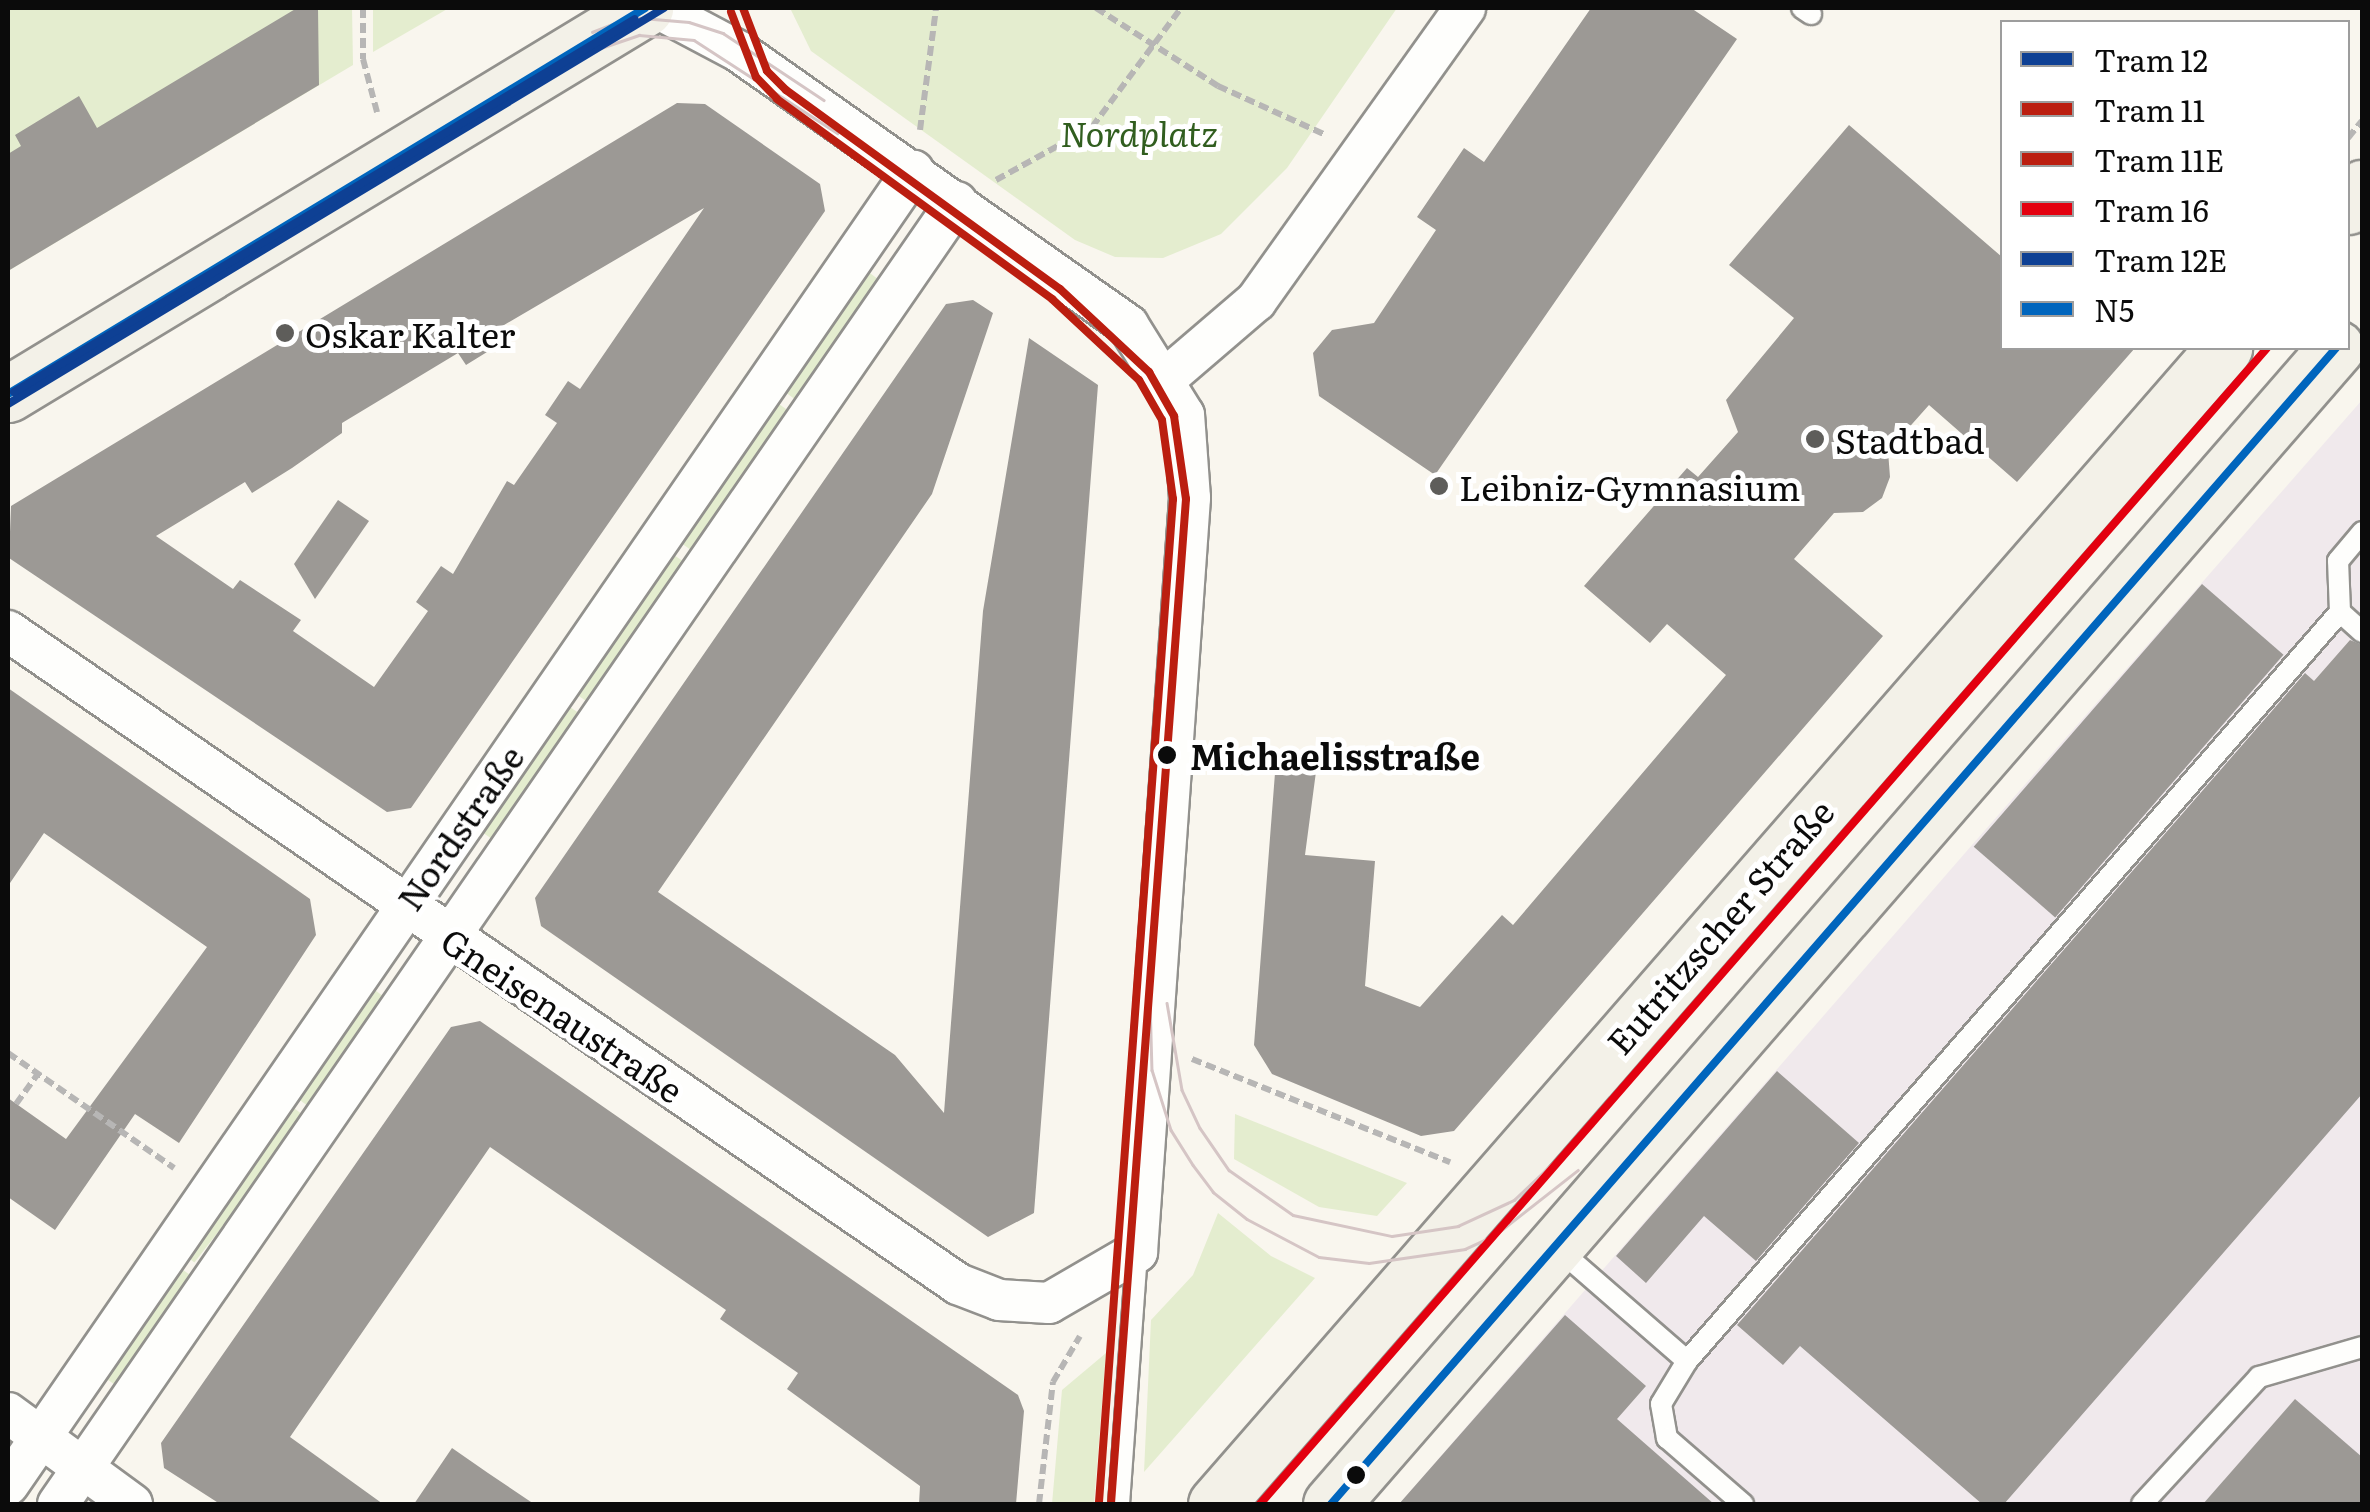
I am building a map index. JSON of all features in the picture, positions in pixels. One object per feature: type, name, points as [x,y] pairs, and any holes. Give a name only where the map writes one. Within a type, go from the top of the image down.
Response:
[{"type":"main road","points":[[8,394],[645,8]]},
{"type":"main road","name":"Eutritzscher Straße","points":[[1216,1504],[2222,350]]},
{"type":"main road","points":[[1330,1504],[2334,350]]},
{"type":"street","points":[[657,8],[740,52],[1128,325],[1165,379],[1190,439],[1190,498],[1154,1044],[1132,1255]]},
{"type":"street","points":[[1165,379],[1256,301],[1465,8]]},
{"type":"street","name":"Nordstraße","points":[[8,1485],[913,171]]},
{"type":"street","name":"Nordstraße","points":[[58,1504],[957,202]]},
{"type":"street","name":"Gneisenaustraße","points":[[8,631],[958,1284],[999,1300],[1050,1302],[1132,1255]]},
{"type":"street","points":[[8,1413],[132,1504]]},
{"type":"lane","points":[[1743,1504],[1667,1438],[1661,1404],[1687,1361],[2340,612],[2338,562],[2362,532]]},
{"type":"lane","points":[[2340,612],[2362,632]]},
{"type":"lane","points":[[1555,1246],[1687,1361]]},
{"type":"lane","points":[[1119,1504],[1132,1255]]},
{"type":"lane","points":[[2142,1504],[2259,1377],[2362,1347]]},
{"type":"path","points":[[363,8],[363,59],[390,162]]},
{"type":"path","points":[[913,171],[936,8]]},
{"type":"path","points":[[1096,8],[1153,49],[1363,152]]},
{"type":"path","points":[[957,202],[1092,127],[1181,8]]},
{"type":"path","points":[[1154,1044],[1455,1164]]},
{"type":"path","points":[[8,1053],[208,1191]]},
{"type":"path","points":[[16,1104],[38,1074]]},
{"type":"path","points":[[1039,1504],[1053,1382],[1132,1255]]},
{"type":"shaded area","points":[[2362,400],[2362,1504],[1399,1504],[1972,845]]},
{"type":"green space","points":[[8,8],[352,8],[353,65],[8,271]]},
{"type":"green space","points":[[373,8],[449,8],[373,52]]},
{"type":"green space","name":"Nordplatz","points":[[790,8],[1397,8],[1287,168],[1221,234],[1163,258],[1115,257],[1075,240],[811,51]]},
{"type":"green space","points":[[860,266],[883,283],[798,401],[774,384]]},
{"type":"green space","points":[[769,397],[793,414],[695,553],[671,536]]},
{"type":"green space","points":[[665,549],[689,565],[594,706],[570,690]]},
{"type":"green space","points":[[561,701],[585,717],[499,844],[475,828]]},
{"type":"green space","points":[[365,983],[388,1000],[310,1108],[287,1091]]},
{"type":"green space","points":[[285,1101],[307,1118],[194,1262],[172,1245]]},
{"type":"green space","points":[[1235,1114],[1407,1183],[1377,1216],[1319,1207],[1234,1159]]},
{"type":"green space","points":[[1218,1213],[1271,1256],[1315,1278],[1144,1472],[1151,1320],[1193,1275]]},
{"type":"green space","points":[[173,1263],[196,1279],[120,1388],[97,1372]]},
{"type":"green space","points":[[1106,1353],[1094,1504],[1052,1504],[1062,1390]]},
{"type":"building","points":[[297,8],[318,8],[319,85],[8,271],[8,154],[21,146],[15,135],[79,96],[97,128]]},
{"type":"building","points":[[1591,8],[1691,8],[1737,39],[1435,475],[1319,396],[1313,353],[1332,330],[1374,323],[1436,230],[1417,217],[1464,148],[1484,162]]},
{"type":"building","points":[[677,103],[705,104],[820,184],[825,211],[411,808],[387,812],[9,558],[11,506]],"holes":[[[704,208],[580,389],[568,381],[545,415],[557,423],[514,485],[507,481],[453,574],[441,566],[416,602],[428,611],[374,687],[293,631],[301,620],[240,580],[233,589],[156,536],[245,482],[252,493],[342,433],[342,423],[458,353],[466,365],[500,344],[492,332]]]},
{"type":"building","points":[[1849,125],[2000,255],[2000,350],[2133,350],[2017,482],[1929,405],[1888,451],[1890,477],[1882,498],[1863,512],[1834,513],[1794,559],[1883,636],[1454,1131],[1421,1136],[1272,1074],[1254,1045],[1276,760],[1317,764],[1305,855],[1375,861],[1365,986],[1420,1007],[1502,915],[1513,925],[1726,675],[1667,624],[1650,643],[1584,586],[1687,468],[1698,477],[1738,432],[1726,400],[1794,318],[1729,265]]},
{"type":"building","points":[[973,300],[993,313],[932,494],[658,892],[895,1055],[944,1113],[983,611],[1029,338],[1098,385],[1034,1213],[988,1237],[541,926],[535,898],[946,304]]},
{"type":"building","points":[[338,500],[369,521],[315,599],[294,564]]},
{"type":"building","points":[[2202,584],[2284,655],[2055,917],[1974,847]]},
{"type":"building","points":[[2350,640],[2362,645],[2362,1094],[2004,1504],[1982,1504],[1800,1346],[1783,1365],[1737,1325],[2305,673],[2314,681]]},
{"type":"building","points":[[8,688],[310,899],[316,935],[179,1143],[135,1114],[55,1230],[8,1197],[8,1098],[66,1139],[207,947],[44,833],[8,886]]},
{"type":"building","points":[[480,1021],[1018,1395],[1024,1411],[1016,1504],[919,1504],[920,1486],[787,1389],[798,1373],[720,1319],[726,1310],[490,1147],[290,1437],[383,1504],[220,1504],[164,1468],[161,1443],[451,1027]]},
{"type":"building","points":[[1777,1071],[1859,1143],[1756,1261],[1704,1216],[1646,1283],[1616,1256]]},
{"type":"building","points":[[1565,1315],[1646,1386],[1617,1419],[1714,1504],[1399,1504]]},
{"type":"building","points":[[2295,1399],[2362,1457],[2362,1504],[2203,1504]]},
{"type":"building","points":[[452,1448],[488,1473],[534,1504],[414,1504]]},
{"type":"tram line","name":"12","points":[[8,404],[664,8]]},
{"type":"tram line","name":"11","points":[[743,8],[767,71],[786,90],[1060,289],[1149,372],[1174,416],[1186,499],[1111,1504]]},
{"type":"tram line","name":"11E","points":[[731,12],[756,77],[777,99],[1052,299],[1139,380],[1162,420],[1173,499],[1099,1503]]},
{"type":"tram line","points":[[592,32],[630,17],[689,22],[723,33],[824,100]]},
{"type":"tram line","name":"12E","points":[[14,392],[635,19]]},
{"type":"tram line","points":[[592,51],[639,35],[694,40],[837,133]]},
{"type":"tram line","name":"16","points":[[1260,1504],[2265,350]]},
{"type":"tram line","points":[[1150,1000],[1152,1070],[1171,1130],[1193,1165],[1213,1192],[1247,1219],[1319,1257],[1369,1263],[1465,1249],[1495,1235],[1578,1170]]},
{"type":"tram line","points":[[1167,1003],[1182,1090],[1200,1128],[1229,1170],[1293,1215],[1392,1236],[1458,1226],[1514,1200],[1592,1126]]},
{"type":"transit line","name":"N5","points":[[8,394],[645,8]]},
{"type":"transit line","name":"N5","points":[[1331,1504],[2334,350]]},
{"type":"place","name":"Oskar Kalter","points":[[285,333]]},
{"type":"place","name":"Stadtbad","points":[[1815,439]]},
{"type":"place","name":"Leibniz-Gymnasium","points":[[1439,486]]},
{"type":"place","name":"Michaelisstraße","points":[[1167,755]]}]
